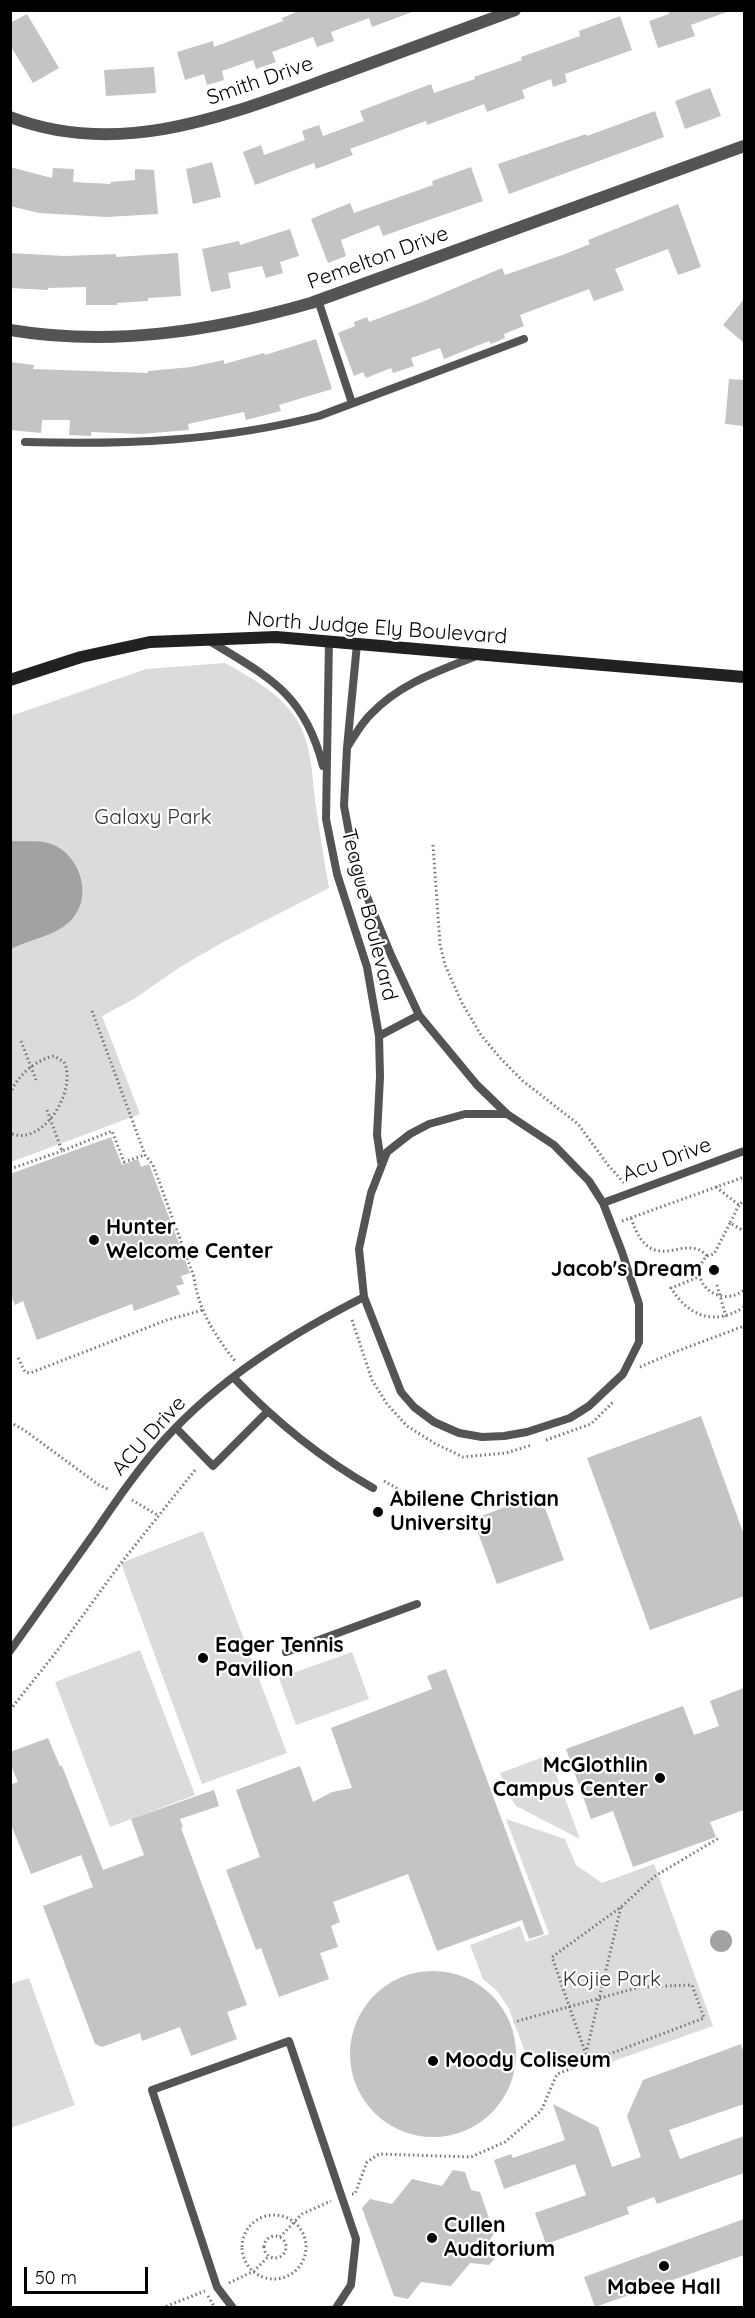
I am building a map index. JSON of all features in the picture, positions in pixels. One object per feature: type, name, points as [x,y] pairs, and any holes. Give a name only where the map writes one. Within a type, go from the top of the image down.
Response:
[{"type":"main road","name":"North Judge Ely Boulevard","points":[[10,680],[81,657],[150,642],[276,637],[744,677]]},
{"type":"street","name":"Smith Drive","points":[[10,117],[39,128],[82,135],[142,133],[193,124],[261,102],[515,10]]},
{"type":"street","name":"Pemelton Drive","points":[[10,330],[35,334],[110,338],[184,332],[252,320],[318,300],[744,147]]},
{"type":"lane","points":[[318,300],[351,403]]},
{"type":"lane","points":[[25,442],[106,444],[181,440],[247,432],[319,416],[524,339]]},
{"type":"lane","points":[[207,639],[287,693],[307,720],[325,773]]},
{"type":"lane","name":"Teague Boulevard","points":[[329,640],[326,819],[337,874],[367,967],[379,1036],[380,1077],[377,1135],[381,1163]]},
{"type":"lane","name":"Teague Boulevard","points":[[357,644],[344,806],[356,870],[391,955],[419,1015],[477,1085],[507,1114],[554,1145],[589,1181],[603,1203],[639,1304],[639,1342],[623,1374],[588,1406],[570,1418],[548,1426],[504,1436],[482,1437],[459,1433],[434,1422],[414,1407],[400,1392],[364,1297],[359,1249],[370,1194],[387,1152],[410,1134],[429,1124],[465,1114],[507,1114]]},
{"type":"lane","points":[[347,748],[370,714],[392,694],[419,678],[480,654]]},
{"type":"lane","points":[[379,1036],[419,1015]]},
{"type":"lane","name":"Acu Drive","points":[[603,1203],[744,1151]]},
{"type":"lane","name":"ACU Drive","points":[[10,1651],[139,1470],[176,1428],[243,1371],[311,1324],[364,1297]]},
{"type":"lane","points":[[234,1378],[267,1412],[353,1477],[373,1488]]},
{"type":"lane","points":[[176,1428],[213,1466],[267,1412]]},
{"type":"lane","points":[[286,1652],[417,1604]]},
{"type":"lane","points":[[233,2307],[217,2287],[152,2090],[289,2041],[356,2239],[351,2285],[336,2307]]},
{"type":"path","points":[[433,845],[440,944],[445,965],[462,1003],[481,1035],[501,1059],[523,1081],[578,1124],[608,1165],[632,1192]]},
{"type":"path","points":[[92,1011],[145,1155],[153,1165],[210,1327],[243,1371]]},
{"type":"path","points":[[21,1041],[36,1080]]},
{"type":"path","points":[[10,1094],[20,1078],[31,1067],[54,1056],[67,1067],[68,1079],[64,1094],[50,1119],[28,1134],[10,1133]]},
{"type":"path","points":[[47,1110],[62,1151]]},
{"type":"path","points":[[10,1170],[112,1131],[124,1162],[145,1155]]},
{"type":"path","points":[[611,1225],[744,1177]]},
{"type":"path","points":[[716,1187],[739,1204]]},
{"type":"path","points":[[744,1200],[739,1204],[714,1254],[707,1256],[701,1263],[701,1276],[706,1288],[719,1296],[732,1296],[744,1290]]},
{"type":"path","points":[[631,1218],[641,1240],[653,1250],[669,1252],[698,1248],[707,1256]]},
{"type":"path","points":[[730,1223],[744,1231]]},
{"type":"path","points":[[701,1276],[671,1288],[690,1310],[707,1317],[726,1317],[744,1307]]},
{"type":"path","points":[[717,1285],[726,1317]]},
{"type":"path","points":[[18,1358],[25,1372],[30,1373],[167,1320],[203,1310]]},
{"type":"path","points":[[352,1320],[372,1380],[387,1404],[407,1426],[463,1457],[507,1453],[576,1431],[591,1424],[620,1393]]},
{"type":"path","points":[[638,1368],[744,1326]]},
{"type":"path","points":[[10,1422],[99,1485],[159,1516]]},
{"type":"path","points":[[10,1710],[70,1634],[120,1563],[195,1470]]},
{"type":"path","points":[[380,1479],[400,1490]]},
{"type":"path","points":[[589,2062],[552,1957],[621,1907],[655,1876],[719,1838]]},
{"type":"path","points":[[586,2051],[621,1907]]},
{"type":"path","points":[[352,2194],[355,2193],[367,2162],[379,2154],[471,2157],[506,2142],[541,2111],[557,2074],[704,2018],[692,1986],[640,1987],[514,2022]]},
{"type":"path","points":[[280,2237],[293,2222],[310,2209],[333,2201]]},
{"type":"path","points":[[271,2215],[282,2216],[293,2222],[300,2228],[306,2247],[301,2266],[285,2278],[265,2278],[254,2271],[244,2256],[243,2245],[245,2234],[251,2225],[260,2218],[271,2215]]},
{"type":"path","points":[[273,2236],[280,2237],[285,2243],[284,2253],[279,2258],[268,2256],[264,2247],[266,2240],[273,2236]]},
{"type":"path","points":[[227,2283],[254,2271],[268,2256]]},
{"type":"path","points":[[162,2307],[206,2291]]},
{"type":"green space","name":"Galaxy Park","points":[[225,663],[274,694],[288,708],[302,730],[310,755],[329,888],[225,941],[180,967],[134,999],[102,1016],[140,1114],[11,1162],[11,716],[146,669]]},
{"type":"green space","name":"Eager Tennis Pavilion","points":[[203,1531],[287,1753],[202,1784],[121,1563]]},
{"type":"green space","name":"Eager Tennis Pavilion","points":[[140,1650],[195,1795],[110,1827],[55,1682]]},
{"type":"green space","points":[[352,1652],[369,1699],[296,1725],[279,1678]]},
{"type":"green space","points":[[549,1755],[580,1839],[516,1806],[508,1794],[500,1773]]},
{"type":"green space","name":"Kojie Park","points":[[506,1819],[565,1839],[576,1865],[602,1883],[654,1864],[713,2026],[594,2068],[550,2066],[527,2057],[509,2009],[498,1992],[483,1979],[470,1945],[520,1926],[526,1942],[549,1934]]},
{"type":"green space","points":[[29,1978],[75,2105],[11,2128],[11,1984]]},
{"type":"shaded area","points":[[11,841],[44,842],[59,847],[75,864],[80,874],[82,897],[79,908],[67,924],[52,933],[11,949]]},
{"type":"shaded area","points":[[721,1930],[729,1933],[732,1941],[729,1949],[721,1952],[713,1949],[710,1941],[713,1933]]},
{"type":"building","points":[[301,10],[412,10],[412,12],[372,27],[369,18],[331,32],[334,41],[317,47],[313,37],[272,52],[276,62],[256,69],[253,60],[222,71],[224,80],[207,85],[204,74],[185,80],[177,52],[213,41],[214,47],[283,21],[282,18]]},
{"type":"building","points":[[668,10],[727,10],[727,12],[691,25],[695,36],[658,48],[649,21],[669,14]]},
{"type":"building","points":[[27,14],[59,68],[33,83],[10,45],[10,23]]},
{"type":"building","points":[[620,16],[632,50],[565,74],[567,82],[553,87],[551,79],[522,90],[525,98],[487,112],[484,104],[427,125],[426,121],[350,149],[353,155],[316,169],[314,163],[255,185],[243,152],[261,145],[264,155],[305,140],[302,131],[319,125],[323,136],[364,121],[360,111],[431,84],[434,93],[475,79],[474,77],[522,60],[521,57],[580,36],[579,31]]},
{"type":"building","points":[[154,67],[156,93],[106,96],[104,70]]},
{"type":"building","points":[[710,88],[721,116],[685,129],[675,101]]},
{"type":"building","points":[[655,111],[664,137],[509,194],[498,164],[586,134],[587,136]]},
{"type":"building","points":[[212,162],[221,197],[193,204],[186,169]]},
{"type":"building","points":[[10,167],[52,178],[53,168],[74,169],[73,182],[111,184],[110,182],[135,180],[135,169],[154,170],[158,214],[107,217],[39,213],[10,206]]},
{"type":"building","points":[[471,167],[483,201],[383,236],[379,225],[341,240],[346,256],[328,263],[311,219],[350,203],[354,213],[433,185],[432,181]]},
{"type":"building","points":[[678,204],[701,267],[678,275],[668,249],[615,269],[624,290],[594,301],[589,289],[520,315],[524,326],[504,334],[505,338],[491,344],[489,341],[444,359],[440,348],[411,358],[414,366],[393,373],[391,368],[366,378],[363,372],[354,376],[338,333],[355,326],[354,322],[367,317],[369,322],[502,268],[505,275],[565,254],[590,244],[588,240]]},
{"type":"building","points":[[290,229],[299,256],[280,262],[283,273],[266,278],[262,266],[228,273],[231,288],[211,292],[202,249],[239,241],[240,245]]},
{"type":"building","points":[[10,253],[65,256],[116,254],[116,257],[178,253],[181,296],[148,298],[148,301],[117,303],[117,305],[86,305],[86,287],[48,288],[48,290],[10,288]]},
{"type":"building","points":[[744,299],[744,343],[723,325]]},
{"type":"building","points":[[316,339],[332,389],[279,405],[281,411],[246,420],[244,412],[188,424],[189,430],[141,434],[91,432],[91,436],[69,435],[70,420],[42,420],[41,433],[10,430],[10,362],[34,365],[33,369],[148,373],[148,371],[191,367],[224,360],[224,364],[264,353],[265,355]]},
{"type":"building","points":[[729,379],[744,380],[744,426],[725,424]]},
{"type":"building","name":"Hunter Welcome Center","points":[[111,1137],[122,1165],[138,1159],[141,1167],[149,1164],[190,1273],[181,1276],[184,1284],[176,1286],[180,1294],[134,1311],[132,1304],[37,1340],[23,1301],[15,1305],[10,1293],[10,1174]]},
{"type":"building","points":[[701,1416],[744,1535],[744,1596],[650,1630],[587,1458]]},
{"type":"building","points":[[540,1494],[564,1560],[497,1584],[473,1519]]},
{"type":"building","points":[[446,1669],[544,1934],[529,1939],[522,1920],[437,1951],[408,1874],[333,1902],[340,1922],[331,1926],[338,1947],[320,1953],[329,1979],[279,1997],[261,1948],[256,1950],[226,1870],[260,1857],[236,1790],[300,1766],[313,1802],[332,1792],[352,1788],[331,1728],[432,1689],[427,1676]]},
{"type":"building","name":"McGlothlin Campus Center","points":[[744,1688],[744,1810],[710,1822],[716,1837],[633,1867],[613,1811],[591,1819],[566,1749],[683,1706],[694,1735],[719,1726],[710,1701]]},
{"type":"building","points":[[48,1738],[62,1766],[103,1870],[144,1855],[131,1819],[214,1790],[219,1806],[180,1819],[183,1827],[181,1828],[247,2005],[227,2012],[237,2039],[191,2056],[180,2027],[142,2041],[140,2033],[102,2047],[95,2044],[43,1906],[93,1887],[81,1855],[31,1874],[10,1822],[10,1785],[18,1782],[10,1763],[10,1752]]},
{"type":"building","name":"Moody Coliseum","points":[[433,1971],[449,1972],[465,1977],[492,1995],[510,2022],[515,2038],[515,2070],[510,2086],[492,2113],[465,2131],[449,2136],[433,2137],[417,2136],[401,2131],[374,2113],[356,2086],[351,2070],[350,2054],[351,2038],[356,2022],[374,1995],[401,1977],[417,1972]]},
{"type":"building","points":[[741,2044],[744,2054],[744,2104],[669,2130],[680,2159],[744,2136],[744,2173],[657,2204],[654,2197],[627,2207],[629,2214],[546,2244],[535,2213],[586,2195],[575,2164],[504,2189],[494,2160],[511,2154],[513,2158],[565,2140],[553,2104],[598,2127],[612,2167],[641,2157],[627,2116],[643,2080]]},
{"type":"building","name":"Cullen Auditorium","points":[[453,2170],[465,2172],[471,2190],[480,2192],[494,2233],[489,2242],[495,2258],[489,2265],[470,2263],[451,2286],[421,2282],[408,2299],[394,2296],[362,2208],[370,2199],[392,2204],[412,2179],[442,2186]]},
{"type":"building","name":"Mabee Hall","points":[[744,2219],[744,2255],[595,2307],[584,2277]]},
{"type":"place","name":"Hunter Welcome Center","points":[[94,1240]]},
{"type":"place","name":"Jacob's Dream","points":[[714,1270]]},
{"type":"place","name":"Abilene Christian University","points":[[378,1512]]},
{"type":"place","name":"Eager Tennis Pavilion","points":[[203,1658]]},
{"type":"place","name":"McGlothlin Campus Center","points":[[660,1778]]},
{"type":"place","name":"Moody Coliseum","points":[[433,2061]]},
{"type":"place","name":"Cullen Auditorium","points":[[432,2238]]},
{"type":"place","name":"Mabee Hall","points":[[664,2266]]}]
